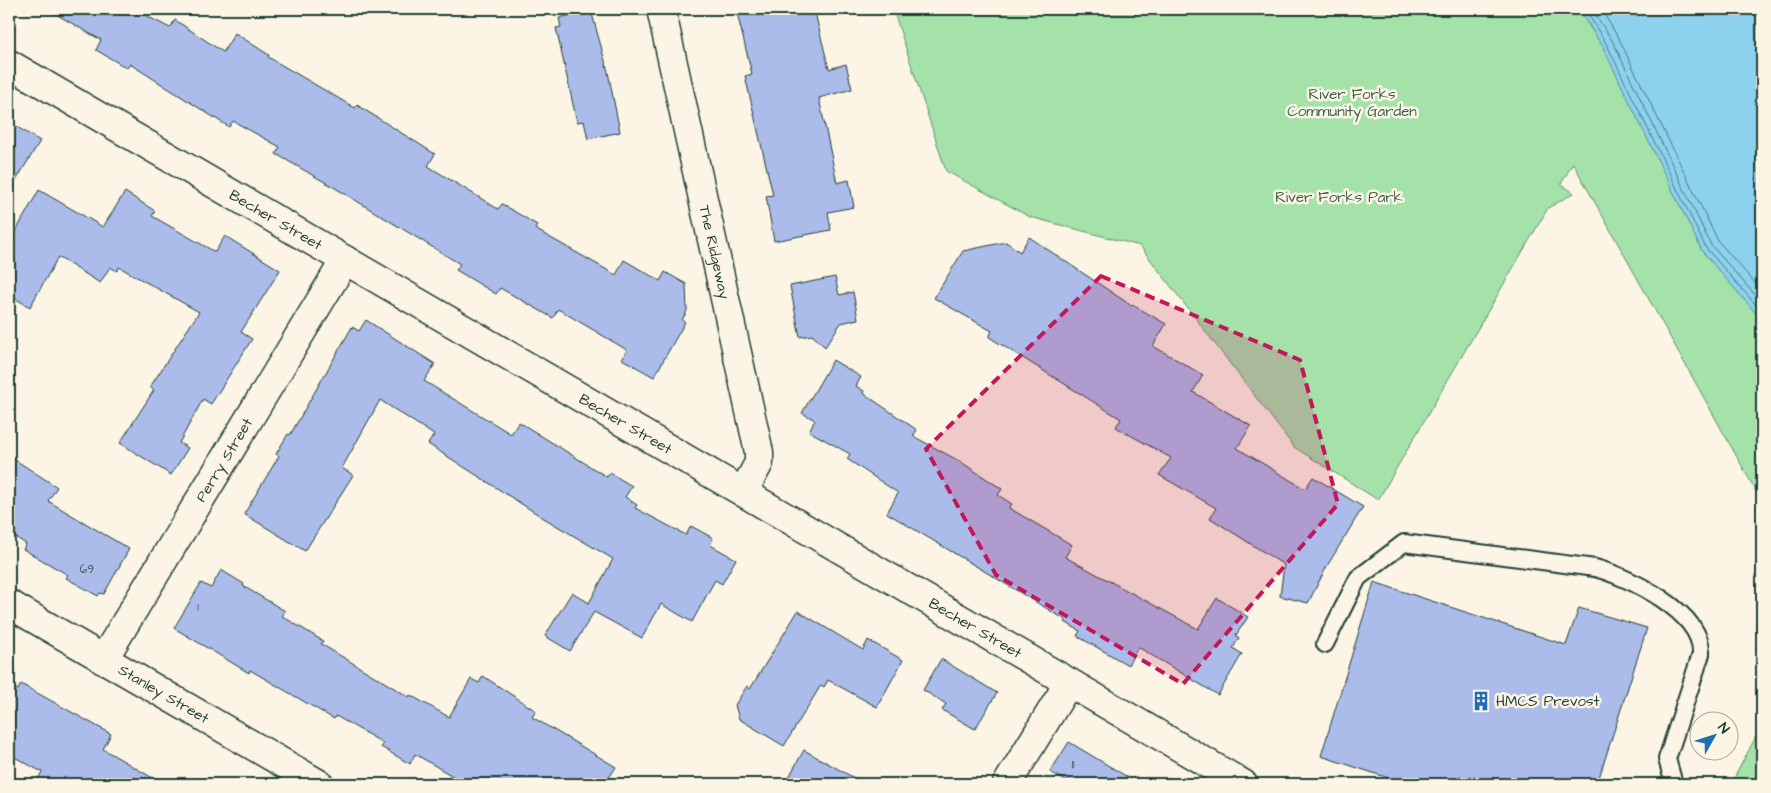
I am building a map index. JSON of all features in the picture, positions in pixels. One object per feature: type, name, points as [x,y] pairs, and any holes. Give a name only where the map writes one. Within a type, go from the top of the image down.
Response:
[{"type":"street","name":"The Ridgeway","points":[[661,9],[759,452],[758,463],[743,492]]},
{"type":"street","name":"Becher Street","points":[[9,64],[1068,684],[1243,784]]},
{"type":"street","name":"Perry Street","points":[[103,660],[345,260]]},
{"type":"street","name":"Stanley Street","points":[[9,604],[319,784]]},
{"type":"street","points":[[1007,784],[1068,684]]},
{"type":"lane","points":[[1325,644],[1358,578],[1404,543],[1596,568],[1618,574],[1641,584],[1682,616],[1699,638],[1701,654],[1667,759],[1674,784]]},
{"type":"highlighted area","points":[[1101,276],[1300,360],[1338,504],[1183,684],[996,575],[926,449]]},
{"type":"green space","name":"River Forks Park","points":[[893,9],[1578,9],[1603,47],[1702,251],[1762,320],[1762,502],[1573,163],[1561,184],[1574,193],[1548,208],[1378,500],[1294,447],[1140,246],[1030,217],[946,171]]},
{"type":"green space","points":[[1762,725],[1762,784],[1731,784]]},
{"type":"water","points":[[1579,9],[1762,9],[1762,320],[1702,251],[1603,47]]},
{"type":"building","points":[[47,9],[133,9],[170,28],[175,20],[223,52],[235,33],[269,55],[268,57],[355,108],[357,105],[435,154],[428,166],[498,209],[502,204],[537,225],[535,229],[616,275],[624,260],[660,281],[665,272],[686,284],[687,311],[682,320],[685,322],[654,377],[622,359],[627,350],[558,309],[553,318],[500,288],[496,294],[456,270],[460,264],[276,154],[280,147],[233,121],[229,127],[130,64],[127,68],[96,50],[101,40]]},
{"type":"building","points":[[736,9],[814,9],[829,69],[846,64],[852,89],[819,98],[837,183],[849,180],[854,207],[828,212],[831,230],[774,241],[766,196],[773,195],[745,76],[752,74]]},
{"type":"building","points":[[591,10],[608,72],[620,132],[588,139],[584,121],[577,122],[556,28],[561,27],[559,18]]},
{"type":"building","points":[[9,122],[40,141],[9,192]]},
{"type":"building","points":[[39,190],[103,227],[125,192],[155,211],[152,216],[215,252],[225,236],[280,270],[241,332],[252,339],[211,404],[203,399],[179,443],[188,448],[171,475],[120,443],[154,390],[150,387],[199,312],[119,267],[117,271],[110,267],[100,283],[58,257],[30,307],[9,295],[9,243]]},
{"type":"building","points":[[1029,237],[1132,306],[1166,324],[1153,346],[1203,375],[1193,392],[1251,426],[1237,448],[1305,489],[1313,477],[1363,507],[1327,566],[1308,603],[1280,596],[1284,565],[1210,518],[1216,508],[1159,475],[1171,458],[1116,427],[1121,419],[989,337],[992,331],[934,298],[963,251],[1006,242],[1020,252]]},
{"type":"building","points":[[835,277],[839,295],[853,292],[858,319],[841,323],[825,347],[812,335],[800,337],[790,286]]},
{"type":"building","points":[[366,320],[435,364],[424,381],[511,434],[519,422],[607,477],[610,473],[632,486],[625,497],[637,505],[635,508],[686,535],[691,526],[713,538],[710,545],[736,559],[722,584],[715,580],[692,622],[661,604],[642,638],[594,612],[570,651],[545,636],[572,592],[589,603],[613,559],[542,517],[428,444],[434,435],[380,400],[342,468],[353,475],[305,551],[244,514],[279,456],[276,454],[288,434],[290,435],[352,327],[359,331]]},
{"type":"building","points":[[833,360],[861,377],[856,386],[864,391],[863,393],[917,430],[913,436],[961,462],[1002,489],[998,495],[1012,504],[1009,508],[1072,545],[1065,557],[1198,629],[1217,598],[1248,617],[1236,635],[1239,638],[1233,648],[1242,654],[1218,695],[1138,647],[1128,665],[1077,636],[1080,631],[1065,622],[1066,620],[887,513],[898,493],[847,459],[850,454],[809,431],[815,420],[802,413]]},
{"type":"building","points":[[9,456],[57,487],[48,501],[129,549],[104,594],[100,593],[98,596],[66,578],[68,575],[23,549],[26,544],[9,533]]},
{"type":"building","points":[[221,570],[244,584],[243,586],[285,611],[282,616],[323,641],[321,644],[409,697],[410,695],[449,717],[471,679],[479,683],[483,676],[536,711],[532,717],[616,767],[605,784],[466,784],[415,754],[410,764],[381,747],[383,743],[336,716],[334,719],[250,670],[249,673],[174,628],[201,583],[211,588]]},
{"type":"building","name":"HMCS Prevost","points":[[1374,582],[1566,645],[1579,608],[1647,628],[1597,784],[1407,784],[1321,756]]},
{"type":"building","points":[[798,611],[863,650],[868,640],[903,660],[877,707],[828,680],[824,687],[821,685],[784,746],[739,719],[735,705],[747,686],[750,689]]},
{"type":"building","points":[[941,659],[997,693],[975,729],[942,710],[946,704],[923,690]]},
{"type":"building","points":[[21,684],[111,734],[103,749],[163,784],[35,784],[42,772],[9,754],[9,685],[18,690]]},
{"type":"building","points":[[1069,742],[1139,784],[1071,784],[1050,772]]},
{"type":"building","points":[[804,750],[865,784],[785,784]]},
{"type":"place","name":"HMCS Prevost","points":[[1481,701]]},
{"type":"park label","name":"River Forks Community Garden","points":[[1352,102]]}]
